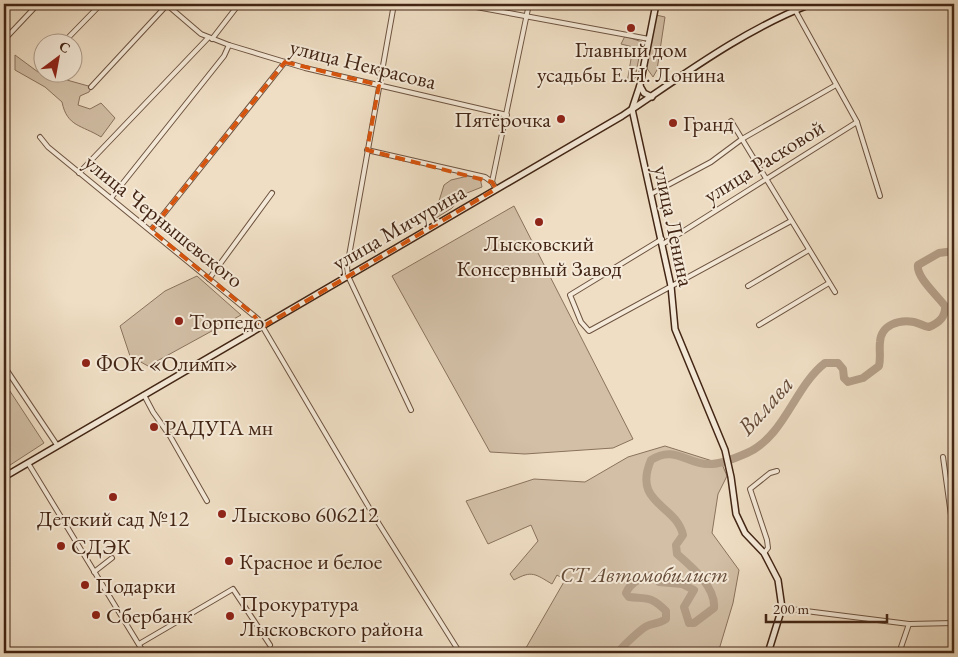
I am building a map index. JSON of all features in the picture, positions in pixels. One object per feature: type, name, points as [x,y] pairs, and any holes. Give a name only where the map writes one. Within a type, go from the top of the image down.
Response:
[{"type":"main road","points":[[632,109],[640,86],[656,4]]},
{"type":"main road","name":"улица Мичурина","points":[[4,477],[632,109],[712,56],[773,20],[811,4]]},
{"type":"main road","points":[[640,86],[644,93],[652,97]]},
{"type":"main road","name":"улица Ленина","points":[[632,109],[671,286],[675,329],[725,450],[736,514],[745,533],[764,553],[778,580],[782,608]]},
{"type":"main road","points":[[768,653],[782,608]]},
{"type":"street","points":[[4,40],[38,4]]},
{"type":"street","points":[[74,32],[101,4]]},
{"type":"street","points":[[79,173],[210,38],[239,4]]},
{"type":"street","points":[[394,4],[347,259],[348,276],[410,410]]},
{"type":"street","points":[[460,4],[649,39]]},
{"type":"street","points":[[492,182],[529,4]]},
{"type":"street","points":[[91,87],[169,5]]},
{"type":"street","name":"улица Некрасова","points":[[169,5],[210,38],[229,45],[285,62],[507,115]]},
{"type":"street","points":[[795,10],[857,122],[880,196]]},
{"type":"street","points":[[111,198],[224,56],[229,45]]},
{"type":"street","points":[[151,230],[285,62]]},
{"type":"street","points":[[651,194],[711,162],[742,139],[836,85]]},
{"type":"street","points":[[731,121],[765,180],[835,292]]},
{"type":"street","name":"улица Расковой","points":[[671,286],[589,331],[581,322],[570,295],[765,180],[857,122]]},
{"type":"street","name":"улица Чернышевского","points":[[40,137],[48,147],[79,173],[253,314],[374,516],[453,639],[460,653]]},
{"type":"street","points":[[367,150],[485,177],[492,182],[496,189]]},
{"type":"street","points":[[209,279],[272,193]]},
{"type":"street","points":[[671,286],[791,221]]},
{"type":"street","points":[[748,286],[809,250]]},
{"type":"street","points":[[760,325],[829,283]]},
{"type":"street","points":[[4,366],[57,445]]},
{"type":"street","points":[[144,395],[152,412],[170,436],[207,501]]},
{"type":"street","points":[[943,457],[954,537]]},
{"type":"street","points":[[28,463],[144,653]]},
{"type":"street","points":[[764,553],[768,548],[767,540],[750,489],[754,484],[778,471]]},
{"type":"street","points":[[94,572],[112,558]]},
{"type":"street","points":[[139,644],[233,589],[270,645]]},
{"type":"street","points":[[782,608],[909,624],[954,623]]},
{"type":"street","points":[[899,653],[909,624]]},
{"type":"highlighted area","points":[[285,62],[379,85],[367,150],[492,182],[496,189],[262,327],[253,314],[151,230]]},
{"type":"green space","points":[[656,15],[665,17],[657,70],[653,77],[646,67]]},
{"type":"green space","points":[[625,36],[642,42],[635,78],[627,83],[633,47],[621,44]]},
{"type":"green space","points":[[15,55],[32,68],[32,80],[15,70]]},
{"type":"green space","points":[[36,82],[74,82],[92,87],[89,92],[80,96],[78,105],[90,109],[101,103],[115,118],[101,137],[72,121],[64,110],[62,102]]},
{"type":"green space","points":[[468,176],[480,178],[482,187],[467,193],[452,208],[433,220],[444,185],[451,180]]},
{"type":"green space","points":[[514,206],[633,439],[613,448],[525,454],[490,452],[392,276]]},
{"type":"green space","name":"Торпедо","points":[[197,276],[241,315],[148,366],[130,356],[120,326],[165,291]]},
{"type":"green space","points":[[4,382],[44,443],[4,469]]},
{"type":"green space","name":"СТ Автомобилист","points":[[665,446],[722,464],[727,476],[718,494],[712,533],[739,570],[733,603],[718,653],[523,653],[565,580],[557,575],[552,584],[533,574],[529,574],[514,580],[510,574],[538,541],[531,525],[488,544],[466,501],[534,479],[585,482],[628,457]]},
{"type":"waterway","name":"Валава","points":[[954,204],[952,210],[954,212]]},
{"type":"waterway","name":"Валава","points":[[623,653],[621,649],[641,630],[666,619],[666,611],[657,603],[649,599],[629,597],[626,593],[641,578],[654,575],[659,582],[682,584],[694,590],[684,607],[689,623],[694,623],[714,608],[714,600],[707,585],[696,571],[677,554],[676,545],[683,535],[679,525],[651,495],[647,486],[647,475],[651,460],[667,454],[702,464],[724,462],[747,453],[771,435],[805,385],[825,363],[838,363],[843,369],[844,378],[848,382],[863,378],[879,366],[881,336],[887,327],[902,321],[916,322],[929,327],[941,319],[945,306],[920,275],[918,265],[939,253],[954,251]]},
{"type":"place","name":"Главный дом усадьбы Е.Н. Лонина","points":[[631,28]]},
{"type":"place","name":"Пятёрочка","points":[[561,119]]},
{"type":"place","name":"Гранд","points":[[673,123]]},
{"type":"place","name":"Лысковский Консервный Завод","points":[[539,222]]},
{"type":"place","name":"Торпедо","points":[[179,321]]},
{"type":"place","name":"ФОК «Олимп»","points":[[86,363]]},
{"type":"place","name":"РАДУГА мн","points":[[154,427]]},
{"type":"place","name":"Детский сад №12","points":[[113,497]]},
{"type":"place","name":"Лысково 606212","points":[[222,514]]},
{"type":"place","name":"СДЭК","points":[[61,546]]},
{"type":"place","name":"Красное и белое","points":[[229,561]]},
{"type":"place","name":"Подарки","points":[[85,585]]},
{"type":"place","name":"Сбербанк","points":[[96,615]]},
{"type":"place","name":"Прокуратура Лысковского района","points":[[230,616]]}]
